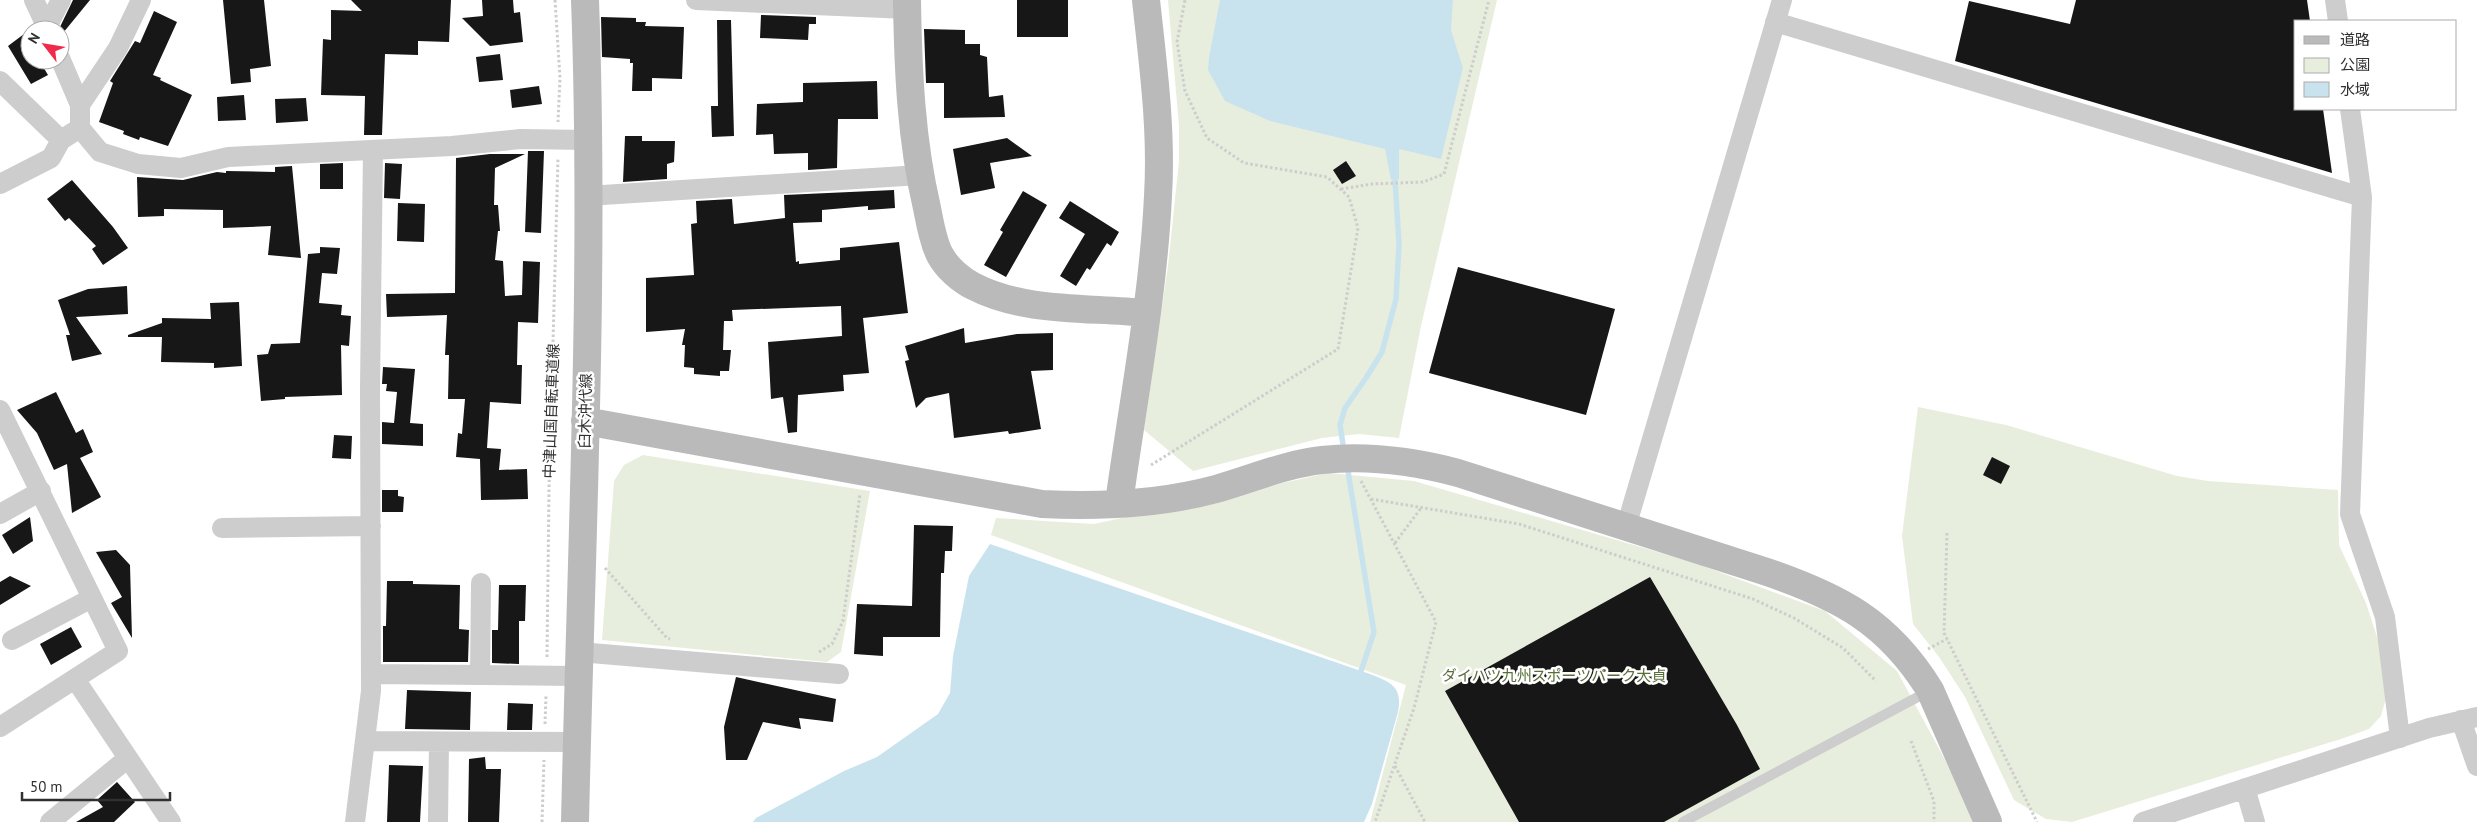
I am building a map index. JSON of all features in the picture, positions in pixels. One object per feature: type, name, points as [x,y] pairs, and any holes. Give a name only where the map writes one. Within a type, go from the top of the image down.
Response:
[{"type":"street","points":[[34,0],[43,20]]},
{"type":"street","points":[[51,20],[61,0]]},
{"type":"street","points":[[80,105],[118,48],[141,0]]},
{"type":"street","name":"臼木沖代線","points":[[575,822],[585,421],[587,140],[585,0]]},
{"type":"street","points":[[696,0],[907,5],[911,91],[920,175],[932,231],[941,256],[956,274],[973,286],[1030,304],[1145,313]]},
{"type":"street","points":[[1119,503],[1145,313],[1158,195],[1159,124],[1146,0]]},
{"type":"street","points":[[1626,527],[1782,0]]},
{"type":"street","points":[[2335,0],[2338,20]]},
{"type":"street","points":[[1775,22],[2362,197]]},
{"type":"street","points":[[65,70],[80,105],[80,128],[100,152],[138,164],[180,168],[228,157],[452,146],[521,139],[587,140]]},
{"type":"street","points":[[0,81],[61,140]]},
{"type":"street","points":[[2350,110],[2362,197],[2350,514],[2385,617],[2400,738]]},
{"type":"street","points":[[0,184],[51,158],[61,140],[80,128]]},
{"type":"street","points":[[355,822],[371,674],[370,526],[373,150]]},
{"type":"street","points":[[587,196],[920,175]]},
{"type":"street","points":[[0,410],[118,651],[0,727]]},
{"type":"street","points":[[585,421],[1042,504],[1084,506],[1174,498],[1322,460],[1382,459],[1415,462],[1458,473],[1816,589],[1849,607],[1900,648],[1930,690],[1988,822]]},
{"type":"street","points":[[0,514],[41,491]]},
{"type":"street","points":[[222,528],[370,526]]},
{"type":"street","points":[[480,675],[481,583]]},
{"type":"street","points":[[12,640],[92,598]]},
{"type":"street","points":[[371,674],[547,676],[578,664],[838,674]]},
{"type":"street","points":[[75,678],[170,822]]},
{"type":"street","points":[[2152,821],[2245,788],[2469,718],[2477,766]]},
{"type":"street","points":[[365,741],[576,742]]},
{"type":"street","points":[[438,822],[439,742]]},
{"type":"street","points":[[50,822],[128,758]]},
{"type":"street","points":[[2245,788],[2255,822]]},
{"type":"lane","points":[[1683,822],[1930,690]]},
{"type":"path","name":"中津山国自転車道線","points":[[542,822],[560,78],[555,0]]},
{"type":"path","points":[[1151,465],[1338,350],[1358,228],[1349,197],[1327,177],[1244,163],[1207,138],[1185,91],[1177,42],[1185,0]]},
{"type":"path","points":[[1340,189],[1423,182],[1444,174],[1489,0]]},
{"type":"path","points":[[1360,479],[1436,622],[1414,708],[1375,822]]},
{"type":"path","points":[[816,655],[832,644],[843,621],[860,493]]},
{"type":"path","points":[[1371,499],[1519,524],[1753,599],[1794,618],[1843,648],[1876,681]]},
{"type":"path","points":[[1394,544],[1421,508]]},
{"type":"path","points":[[1947,534],[1944,633],[2037,822]]},
{"type":"path","points":[[603,566],[667,638],[677,640]]},
{"type":"path","points":[[1923,651],[1947,639]]},
{"type":"path","points":[[1911,741],[1926,775],[1934,801],[1934,822]]},
{"type":"path","points":[[1394,765],[1425,822]]},
{"type":"green space","points":[[1168,0],[1497,0],[1421,326],[1399,438],[1359,434],[1322,438],[1193,471],[1144,430],[1168,266],[1179,161],[1179,126]]},
{"type":"green space","points":[[1918,407],[2006,425],[2177,476],[2208,481],[2338,490],[2339,545],[2366,603],[2378,640],[2386,698],[2381,716],[2369,729],[2341,739],[2072,822],[2046,819],[2014,800],[1965,697],[1939,657],[1913,624],[1902,536]]},
{"type":"green space","points":[[643,455],[870,491],[841,652],[827,662],[602,640],[614,481],[624,465]]},
{"type":"green space","name":"ダイハツ九州スポーツパーク大貞","points":[[1328,473],[1414,481],[1692,562],[1825,611],[1897,671],[1970,806],[1973,822],[1370,822],[1406,685],[991,535],[996,518],[1094,524]]},
{"type":"water","points":[[1220,0],[1453,0],[1451,30],[1463,68],[1441,159],[1399,149],[1399,179],[1391,180],[1385,149],[1270,121],[1225,101],[1208,70]]},
{"type":"water","points":[[990,544],[1370,674],[1389,683],[1397,691],[1399,697],[1398,712],[1372,804],[1364,822],[753,822],[756,818],[844,771],[877,757],[938,714],[950,693],[953,656],[969,576]]},
{"type":"building","points":[[73,0],[90,0],[70,24],[70,20],[63,20]]},
{"type":"building","points":[[223,0],[264,0],[271,66],[250,69],[251,82],[231,84]]},
{"type":"building","points":[[351,0],[451,0],[449,42],[418,41],[418,55],[385,54],[382,135],[364,135],[365,96],[321,95],[323,39],[331,40],[331,10],[362,11]]},
{"type":"building","points":[[482,0],[513,0],[514,13],[520,12],[523,42],[490,46],[462,18],[483,16]]},
{"type":"building","points":[[1017,0],[1068,0],[1068,37],[1017,37]]},
{"type":"building","points":[[2076,0],[2307,0],[2310,20],[2294,20],[2294,110],[2323,110],[2332,173],[1955,61],[1969,1],[2070,24]]},
{"type":"building","points":[[154,11],[177,22],[153,75],[192,95],[168,146],[140,137],[139,140],[123,134],[124,131],[99,122],[113,83],[110,81],[135,41],[140,43]]},
{"type":"building","points":[[761,15],[816,17],[816,24],[809,24],[808,40],[760,38]]},
{"type":"building","points":[[601,17],[636,18],[636,22],[646,22],[645,26],[684,27],[682,79],[652,78],[652,91],[632,91],[633,63],[630,63],[630,59],[602,57]]},
{"type":"building","points":[[717,20],[731,20],[734,136],[712,137],[711,106],[718,106]]},
{"type":"building","points":[[924,29],[965,30],[965,44],[980,44],[980,55],[987,57],[989,97],[1003,95],[1005,117],[944,118],[944,83],[926,83]]},
{"type":"building","points":[[20,37],[20,66],[8,46]]},
{"type":"building","points":[[500,54],[503,80],[479,82],[476,57]]},
{"type":"building","points":[[23,70],[45,70],[48,75],[31,84]]},
{"type":"building","points":[[877,81],[878,119],[838,119],[837,168],[808,170],[808,153],[774,154],[773,134],[756,135],[757,104],[803,102],[803,83]]},
{"type":"building","points":[[539,86],[542,104],[512,108],[510,90]]},
{"type":"building","points":[[244,95],[246,120],[218,121],[217,97]]},
{"type":"building","points":[[306,98],[308,121],[276,123],[275,99]]},
{"type":"building","points":[[625,136],[642,136],[642,141],[675,141],[674,162],[667,164],[667,179],[623,182]]},
{"type":"building","points":[[1007,138],[1032,156],[990,163],[995,188],[961,195],[953,149]]},
{"type":"building","points":[[528,151],[544,151],[541,233],[525,232]]},
{"type":"building","points":[[490,154],[525,154],[495,168],[494,205],[498,205],[500,231],[498,231],[495,260],[503,261],[505,296],[522,295],[523,261],[540,262],[538,323],[518,322],[517,365],[522,365],[521,404],[490,402],[487,448],[501,449],[499,470],[527,469],[528,499],[481,500],[480,459],[456,457],[458,433],[462,434],[465,399],[448,399],[449,355],[445,355],[447,315],[387,317],[386,294],[455,293],[456,158]]},
{"type":"building","points":[[1346,161],[1356,176],[1342,184],[1333,170]]},
{"type":"building","points":[[343,163],[343,189],[320,189],[320,164]]},
{"type":"building","points":[[385,163],[402,164],[400,199],[384,198]]},
{"type":"building","points":[[292,166],[301,258],[268,255],[271,226],[223,228],[223,210],[164,209],[164,216],[138,217],[137,177],[183,180],[217,172],[226,173],[226,171],[275,172],[275,167]]},
{"type":"building","points":[[72,180],[113,227],[128,248],[103,265],[92,249],[96,246],[69,218],[65,221],[47,199]]},
{"type":"building","points":[[894,190],[895,208],[868,210],[868,206],[822,210],[822,222],[793,223],[796,262],[799,261],[799,264],[840,260],[840,248],[899,242],[908,313],[863,318],[869,373],[843,375],[844,391],[798,395],[797,432],[788,433],[783,397],[771,399],[768,342],[842,336],[841,306],[732,310],[733,321],[724,321],[723,350],[731,350],[729,371],[720,371],[720,376],[694,374],[694,368],[684,367],[685,345],[682,345],[685,329],[646,332],[646,278],[694,275],[691,224],[697,223],[696,201],[732,199],[734,224],[785,218],[784,195]]},
{"type":"building","points":[[1023,191],[1047,205],[1006,277],[984,265],[1003,232],[1000,230]]},
{"type":"building","points":[[1070,201],[1119,232],[1111,246],[1107,243],[1090,270],[1087,268],[1076,286],[1060,276],[1085,234],[1059,218]]},
{"type":"building","points":[[398,203],[425,204],[424,242],[397,241]]},
{"type":"building","points":[[320,247],[340,248],[337,274],[322,273],[319,303],[342,305],[341,315],[351,316],[349,346],[341,345],[342,395],[285,397],[285,399],[261,401],[257,355],[268,354],[271,344],[300,343],[308,254],[320,253]]},
{"type":"building","points":[[1458,267],[1615,309],[1586,415],[1429,373]]},
{"type":"building","points":[[127,286],[128,314],[76,317],[102,354],[72,361],[66,335],[70,335],[58,300],[88,289]]},
{"type":"building","points":[[239,302],[242,366],[214,368],[214,363],[161,362],[162,337],[128,337],[128,335],[162,323],[162,318],[211,319],[210,303]]},
{"type":"building","points":[[964,328],[965,343],[1017,334],[1053,333],[1053,370],[1031,371],[1041,429],[1009,434],[1008,431],[954,438],[949,393],[926,398],[916,408],[905,361],[909,360],[905,346]]},
{"type":"building","points":[[383,367],[415,369],[410,423],[423,424],[423,446],[382,444],[382,422],[394,423],[397,392],[386,391],[387,384],[382,384]]},
{"type":"building","points":[[56,392],[76,433],[83,429],[93,452],[80,458],[101,497],[72,513],[67,464],[54,470],[37,433],[17,410]]},
{"type":"building","points":[[334,435],[352,436],[351,459],[332,458]]},
{"type":"building","points":[[1992,457],[2010,466],[2001,484],[1983,475]]},
{"type":"building","points":[[382,490],[398,490],[398,496],[404,497],[403,512],[382,512]]},
{"type":"building","points":[[30,517],[33,541],[13,554],[2,535]]},
{"type":"building","points":[[914,525],[953,526],[952,551],[945,551],[944,573],[941,573],[940,637],[883,637],[883,656],[854,654],[857,604],[912,606]]},
{"type":"building","points":[[116,550],[130,565],[132,638],[111,603],[122,597],[96,552]]},
{"type":"building","points":[[10,576],[31,586],[0,605],[0,582]]},
{"type":"building","points":[[1650,577],[1737,725],[1760,769],[1664,822],[1519,822],[1445,691]]},
{"type":"building","points":[[387,581],[413,581],[413,584],[460,585],[459,629],[469,630],[468,662],[383,662],[383,626],[386,626]]},
{"type":"building","points":[[499,585],[526,585],[525,621],[519,621],[519,664],[492,663],[492,630],[498,630]]},
{"type":"building","points":[[71,627],[82,647],[51,665],[40,644]]},
{"type":"building","points":[[736,677],[836,699],[833,722],[799,718],[801,729],[763,722],[747,760],[726,760],[724,727]]},
{"type":"building","points":[[407,690],[471,692],[470,730],[405,729]]},
{"type":"building","points":[[508,703],[533,704],[532,730],[507,730]]},
{"type":"building","points":[[485,757],[486,769],[501,769],[499,822],[468,822],[469,759]]},
{"type":"building","points":[[389,765],[423,766],[420,822],[387,822]]},
{"type":"building","points":[[117,782],[135,802],[114,822],[76,822],[103,807],[97,800]]},
{"type":"waterway","points":[[1344,451],[1340,425],[1345,408],[1382,352],[1396,299],[1399,244],[1395,180]]},
{"type":"waterway","points":[[1347,465],[1374,632],[1361,671]]}]
